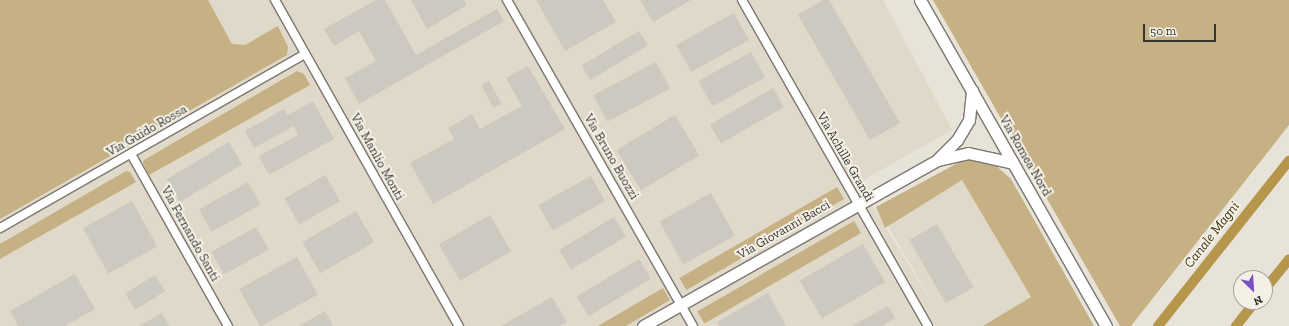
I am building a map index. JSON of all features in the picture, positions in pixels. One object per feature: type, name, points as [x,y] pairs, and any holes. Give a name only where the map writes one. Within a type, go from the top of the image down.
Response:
[{"type":"main road","name":"Via Romea Nord","points":[[920,0],[1104,321]]},
{"type":"main road","name":"Via Giovanni Bacci","points":[[938,160],[957,140],[969,120],[972,90]]},
{"type":"main road","name":"Via Giovanni Bacci","points":[[644,326],[938,160],[968,153],[1013,163]]},
{"type":"street","name":"Via Manlio Monti","points":[[275,0],[459,326]]},
{"type":"street","name":"Via Bruno Buozzi","points":[[507,0],[693,326]]},
{"type":"street","name":"Via Achille Grandi","points":[[742,0],[928,326]]},
{"type":"street","name":"Via Guido Rossa","points":[[0,228],[305,54]]},
{"type":"street","name":"Via Fernando Santi","points":[[131,154],[228,326]]},
{"type":"shaded area","points":[[0,0],[883,0],[952,130],[858,183],[941,317],[887,224],[962,180],[1031,297],[983,326],[0,326]]},
{"type":"shaded area","points":[[0,0],[208,0],[232,44],[245,45],[278,26],[288,47],[287,55],[0,219]]},
{"type":"shaded area","points":[[933,0],[1289,0],[1289,125],[1131,326],[1120,326]]},
{"type":"shaded area","points":[[297,71],[304,74],[310,85],[149,175],[143,163],[144,160]]},
{"type":"shaded area","points":[[967,158],[992,162],[1011,179],[1094,326],[983,326],[1031,297],[962,180],[885,228],[876,207]]},
{"type":"shaded area","points":[[126,171],[130,172],[136,182],[0,259],[0,244]]},
{"type":"shaded area","points":[[837,187],[844,199],[686,290],[679,278]]},
{"type":"shaded area","points":[[854,221],[861,233],[704,324],[697,312]]},
{"type":"shaded area","points":[[663,288],[670,300],[626,326],[598,326]]},
{"type":"building","points":[[376,0],[385,0],[416,55],[497,9],[504,21],[359,104],[345,78],[376,61],[359,31],[334,46],[324,29]]},
{"type":"building","points":[[411,0],[464,0],[467,5],[427,29]]},
{"type":"building","points":[[536,0],[603,0],[616,22],[565,51]]},
{"type":"building","points":[[640,0],[691,0],[653,22]]},
{"type":"building","points":[[823,0],[829,0],[900,123],[870,140],[798,15]]},
{"type":"building","points":[[734,13],[749,40],[691,72],[676,45]]},
{"type":"building","points":[[639,31],[648,46],[590,80],[582,66]]},
{"type":"building","points":[[751,52],[765,77],[713,106],[699,81]]},
{"type":"building","points":[[656,62],[670,88],[607,122],[593,95]]},
{"type":"building","points":[[528,66],[565,129],[433,204],[410,163],[454,139],[448,128],[472,114],[480,129],[522,106],[506,78]]},
{"type":"building","points":[[489,81],[502,104],[494,108],[481,85]]},
{"type":"building","points":[[773,88],[784,107],[721,144],[710,124]]},
{"type":"building","points":[[313,101],[334,139],[269,175],[259,156],[298,135],[294,126],[254,148],[245,131],[284,109],[288,115]]},
{"type":"building","points":[[675,115],[699,155],[641,190],[617,150]]},
{"type":"building","points":[[229,142],[242,164],[180,202],[166,180]]},
{"type":"building","points":[[325,175],[340,201],[299,224],[284,198]]},
{"type":"building","points":[[591,176],[605,201],[553,230],[539,205]]},
{"type":"building","points":[[248,182],[261,205],[212,232],[199,209]]},
{"type":"building","points":[[711,193],[735,236],[683,264],[659,222]]},
{"type":"building","points":[[132,201],[157,246],[108,274],[83,228]]},
{"type":"building","points":[[356,211],[374,242],[320,273],[302,242]]},
{"type":"building","points":[[490,215],[511,251],[460,281],[439,244]]},
{"type":"building","points":[[614,217],[626,237],[571,270],[559,250]]},
{"type":"building","points":[[937,224],[974,287],[946,303],[909,240]]},
{"type":"building","points":[[256,227],[269,250],[224,274],[211,252]]},
{"type":"building","points":[[863,244],[885,282],[822,319],[800,280]]},
{"type":"building","points":[[297,257],[318,295],[260,326],[239,289]]},
{"type":"building","points":[[639,259],[651,279],[588,316],[576,297]]},
{"type":"building","points":[[75,274],[95,309],[65,326],[18,326],[10,311]]},
{"type":"building","points":[[155,275],[165,291],[135,310],[125,294]]},
{"type":"building","points":[[768,293],[786,326],[719,326],[717,322]]},
{"type":"building","points":[[552,297],[567,322],[560,326],[501,326]]},
{"type":"building","points":[[888,306],[895,318],[882,326],[852,326]]},
{"type":"building","points":[[325,311],[333,326],[299,326]]},
{"type":"building","points":[[162,313],[169,326],[139,326]]},
{"type":"waterway","name":"Canale Magni","points":[[1158,326],[1289,161]]},
{"type":"waterway","points":[[1273,279],[1289,259]]},
{"type":"waterway","points":[[1236,326],[1249,310]]}]
